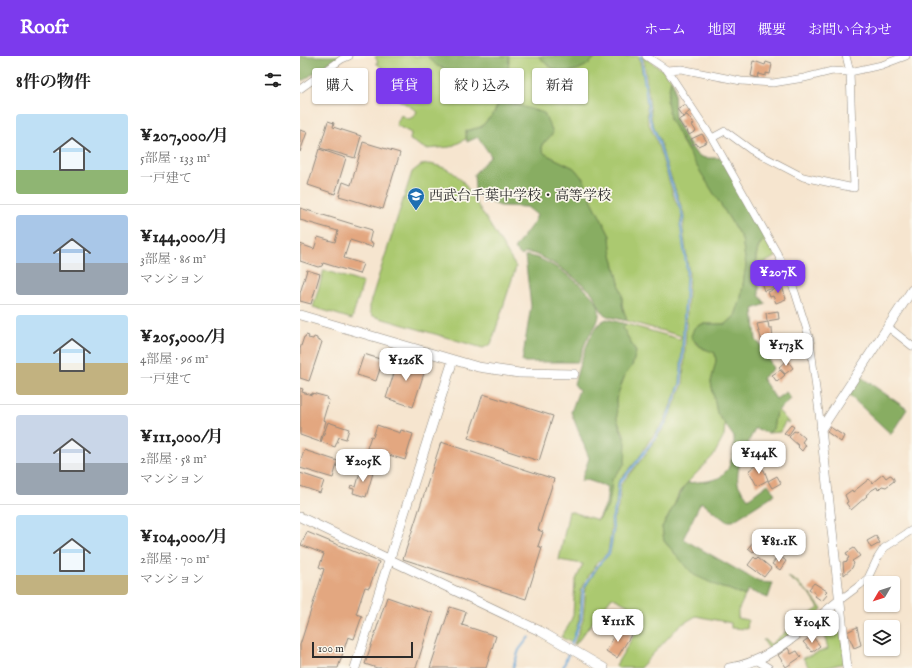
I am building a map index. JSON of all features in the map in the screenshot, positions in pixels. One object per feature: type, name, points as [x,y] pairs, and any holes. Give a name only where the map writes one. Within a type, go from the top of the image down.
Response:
[{"type":"street","points":[[300,89],[342,59],[349,56]]},
{"type":"street","points":[[646,56],[667,70],[712,138],[782,262],[795,292],[810,340],[847,668]]},
{"type":"street","points":[[712,138],[725,131],[751,150],[803,177],[854,188],[850,72],[846,56]]},
{"type":"street","points":[[667,70],[681,69],[741,81],[772,83],[804,78],[832,71],[850,72],[906,56]]},
{"type":"street","points":[[821,429],[912,290]]},
{"type":"street","points":[[300,315],[478,367],[505,372],[574,374]]},
{"type":"street","points":[[888,327],[912,346]]},
{"type":"street","points":[[355,668],[453,360]]},
{"type":"street","points":[[300,517],[540,631],[604,668]]},
{"type":"street","points":[[729,668],[756,660],[786,642],[860,586],[868,578],[884,548],[912,530]]},
{"type":"street","points":[[756,660],[769,668]]},
{"type":"green space","points":[[300,56],[339,56],[322,68],[312,68],[312,75],[304,80],[300,80]]},
{"type":"green space","points":[[427,56],[438,65],[446,68],[440,68],[440,104],[498,104],[494,113],[481,127],[466,131],[466,139],[450,147],[426,149],[410,140],[411,133],[396,125],[401,115],[408,119],[414,117],[417,111],[406,104],[432,104],[432,68],[382,68],[376,63],[378,62],[375,57]]},
{"type":"green space","points":[[427,56],[509,56],[508,68],[443,68],[437,66]]},
{"type":"green space","points":[[509,56],[539,56],[553,68],[532,68],[532,104],[588,104],[588,68],[582,68],[596,56],[639,56],[645,87],[648,122],[656,139],[675,200],[682,214],[680,225],[686,266],[680,383],[663,423],[649,441],[638,459],[618,482],[616,504],[611,519],[608,552],[596,564],[581,590],[579,620],[572,643],[561,637],[569,625],[573,615],[575,582],[583,564],[559,560],[569,511],[598,520],[609,506],[612,479],[625,463],[624,434],[617,419],[616,399],[625,375],[632,366],[636,352],[623,328],[626,324],[680,339],[681,336],[627,321],[622,305],[622,296],[611,250],[610,236],[592,201],[584,180],[574,168],[545,154],[542,150],[542,144],[548,139],[507,104],[524,104],[524,68],[508,68]]},
{"type":"green space","points":[[539,56],[596,56],[582,68],[553,68]]},
{"type":"green space","points":[[642,56],[663,70],[671,79],[667,102],[681,140],[742,239],[746,265],[741,298],[735,316],[726,324],[702,324],[695,343],[704,349],[715,352],[716,361],[711,382],[717,413],[725,423],[724,436],[714,455],[687,483],[678,495],[671,513],[662,527],[664,541],[677,556],[722,588],[745,596],[738,611],[738,618],[748,620],[747,629],[731,628],[731,623],[696,616],[679,626],[640,668],[618,668],[616,665],[646,615],[612,597],[575,645],[574,644],[583,620],[586,586],[600,564],[610,554],[614,531],[613,520],[619,505],[621,484],[642,459],[666,425],[683,384],[689,274],[683,228],[684,214],[660,141],[652,122],[644,61]]},
{"type":"green space","points":[[671,79],[674,85],[675,119],[685,138],[697,155],[705,158],[721,158],[766,237],[759,245],[756,256],[755,274],[759,285],[759,295],[766,304],[753,309],[756,340],[765,350],[773,369],[762,378],[776,399],[786,392],[791,399],[776,412],[773,429],[768,433],[755,428],[740,462],[738,483],[748,499],[768,484],[775,494],[733,521],[726,521],[701,502],[683,539],[759,582],[773,583],[768,598],[748,590],[745,596],[722,588],[694,575],[664,541],[662,527],[687,483],[708,481],[719,478],[728,469],[734,452],[734,437],[717,413],[711,382],[716,361],[715,353],[701,347],[691,336],[694,328],[702,324],[726,324],[735,316],[741,298],[746,265],[742,239],[693,160],[670,119],[667,102]]},
{"type":"green space","points":[[498,104],[514,104],[544,113],[553,133],[542,144],[542,150],[545,154],[574,168],[584,180],[592,201],[610,236],[611,250],[622,295],[622,305],[627,321],[604,314],[592,293],[561,268],[533,254],[526,253],[522,256],[514,249],[534,222],[537,215],[527,207],[500,206],[482,199],[475,189],[474,174],[491,156],[478,137],[467,142],[466,131],[481,127],[494,113]]},
{"type":"green space","points":[[430,164],[449,170],[457,175],[464,183],[516,267],[491,344],[483,348],[373,316],[370,312],[370,303],[412,172],[421,165]]},
{"type":"green space","points":[[766,237],[776,257],[756,266],[758,250]]},
{"type":"green space","points":[[525,256],[543,260],[565,273],[586,290],[594,298],[598,305],[598,321],[587,339],[578,362],[522,362],[531,306]]},
{"type":"green space","points":[[324,270],[363,283],[352,319],[313,307]]},
{"type":"green space","points":[[607,319],[626,324],[623,328],[636,352],[632,366],[625,375],[616,399],[617,419],[626,443],[625,463],[612,479],[609,506],[598,520],[606,504],[608,487],[587,480],[581,481],[589,458],[571,412],[579,390],[574,384],[586,347],[596,328],[601,322]]},
{"type":"green space","points":[[861,377],[907,409],[891,434],[849,395]]},
{"type":"green space","points":[[778,410],[790,424],[785,422],[780,432],[768,433],[773,429],[776,412]]},
{"type":"green space","points":[[788,577],[799,583],[809,593]]},
{"type":"green space","points":[[809,594],[822,609],[770,650],[763,640],[770,645],[807,614],[810,614],[819,608]]},
{"type":"green space","points":[[827,614],[836,620],[837,624],[840,625],[845,663],[824,668],[809,668],[803,658],[828,649],[823,628],[818,622]]},
{"type":"building","points":[[754,61],[765,65],[766,62],[772,64],[770,74],[766,73],[766,76],[759,74],[758,78],[751,76]]},
{"type":"building","points":[[685,104],[690,111],[683,117],[677,109]]},
{"type":"building","points":[[687,115],[694,124],[692,125],[696,131],[689,135],[686,128],[684,129],[678,120]]},
{"type":"building","points":[[328,121],[334,123],[333,127],[361,136],[355,158],[320,148]]},
{"type":"building","points":[[300,130],[307,132],[300,152]]},
{"type":"building","points":[[702,134],[707,142],[698,146],[696,143],[693,145],[691,139]]},
{"type":"building","points":[[363,142],[400,153],[383,209],[339,196],[343,182],[351,185]]},
{"type":"building","points":[[319,149],[346,158],[335,194],[308,185]]},
{"type":"building","points":[[300,208],[372,230],[369,242],[373,243],[372,247],[350,240],[344,258],[363,264],[359,274],[323,263],[322,266],[318,267],[300,261],[300,244],[314,249],[318,237],[335,242],[338,231],[300,220]]},
{"type":"building","points":[[307,270],[320,274],[311,304],[300,301],[300,293]]},
{"type":"building","points":[[774,270],[775,275],[770,277],[774,288],[764,291],[759,275]]},
{"type":"building","points":[[782,286],[786,299],[776,303],[773,296],[770,297],[768,292]]},
{"type":"building","points":[[778,311],[779,319],[767,321],[766,313]]},
{"type":"building","points":[[768,322],[769,328],[772,328],[773,339],[762,342],[757,324]]},
{"type":"building","points":[[306,335],[309,336],[308,338],[313,339],[314,337],[322,342],[309,381],[300,378],[300,349]]},
{"type":"building","points":[[782,337],[784,342],[775,346],[773,342]]},
{"type":"building","points":[[364,354],[383,360],[376,381],[357,375]]},
{"type":"building","points":[[399,358],[426,367],[413,407],[386,398]]},
{"type":"building","points":[[787,360],[793,368],[785,374],[779,367]]},
{"type":"building","points":[[780,370],[785,375],[777,382],[772,375]]},
{"type":"building","points":[[300,388],[303,389],[302,392],[327,397],[326,399],[329,400],[323,420],[326,421],[320,442],[300,435]]},
{"type":"building","points":[[483,394],[553,416],[539,461],[468,438]]},
{"type":"building","points":[[328,422],[349,429],[346,439],[339,437],[335,447],[321,442]]},
{"type":"building","points":[[377,425],[400,433],[401,430],[413,434],[405,460],[367,448]]},
{"type":"building","points":[[791,425],[794,427],[788,436],[784,433]]},
{"type":"building","points":[[830,427],[844,436],[841,442],[827,432]]},
{"type":"building","points":[[794,431],[797,431],[805,438],[802,442],[806,445],[802,451],[798,447],[799,446],[789,437]]},
{"type":"building","points":[[441,442],[554,479],[538,530],[543,532],[538,546],[542,548],[526,599],[403,559]]},
{"type":"building","points":[[304,450],[338,461],[333,478],[300,468]]},
{"type":"building","points":[[757,465],[759,469],[761,467],[764,470],[768,480],[757,486],[749,471]]},
{"type":"building","points":[[361,469],[373,473],[366,497],[353,493],[354,489],[350,488],[351,485],[356,487]]},
{"type":"building","points":[[300,473],[324,481],[320,493],[300,486]]},
{"type":"building","points":[[883,474],[886,478],[890,475],[892,476],[894,481],[886,487],[882,486],[878,490],[877,487],[872,490],[851,510],[846,503],[848,502],[845,495],[852,490],[853,492],[869,479],[872,483]]},
{"type":"building","points":[[777,476],[781,483],[772,488],[768,481]]},
{"type":"building","points":[[307,532],[379,562],[369,588],[365,587],[356,614],[362,616],[354,639],[348,637],[338,668],[300,668],[300,645],[324,569],[319,567],[324,554],[301,545]]},
{"type":"building","points":[[876,536],[880,543],[871,548],[867,541]]},
{"type":"building","points":[[754,541],[759,545],[753,552],[748,548]]},
{"type":"building","points":[[854,548],[860,556],[852,561],[854,563],[852,568],[844,575],[843,562],[848,561],[847,559],[849,558],[846,553]]},
{"type":"building","points":[[779,555],[786,561],[780,570],[772,564]]},
{"type":"building","points":[[754,557],[756,559],[758,557],[771,568],[764,577],[748,565]]},
{"type":"building","points":[[814,583],[827,591],[825,593],[827,595],[822,601],[809,589]]},
{"type":"building","points":[[387,597],[433,613],[416,668],[377,668],[365,664]]},
{"type":"building","points":[[450,607],[466,612],[462,625],[496,636],[486,668],[430,668]]},
{"type":"building","points":[[857,627],[861,645],[854,648],[847,632]]},
{"type":"building","points":[[619,628],[631,635],[617,658],[606,651]]},
{"type":"building","points":[[812,636],[820,646],[812,652],[803,642]]},
{"type":"building","points":[[788,648],[791,654],[797,651],[801,657],[786,667],[778,655]]},
{"type":"waterway","points":[[571,645],[581,619],[583,591],[585,586],[598,565],[609,553],[613,530],[612,519],[617,504],[619,483],[638,461],[665,423],[681,383],[687,270],[681,226],[683,218],[658,139],[650,120],[641,56]]},
{"type":"waterway","points":[[513,668],[519,650],[529,637]]},
{"type":"waterway","points":[[563,668],[569,651]]},
{"type":"place","name":"西武台千葉中学校・高等学校","points":[[416,211]]}]
